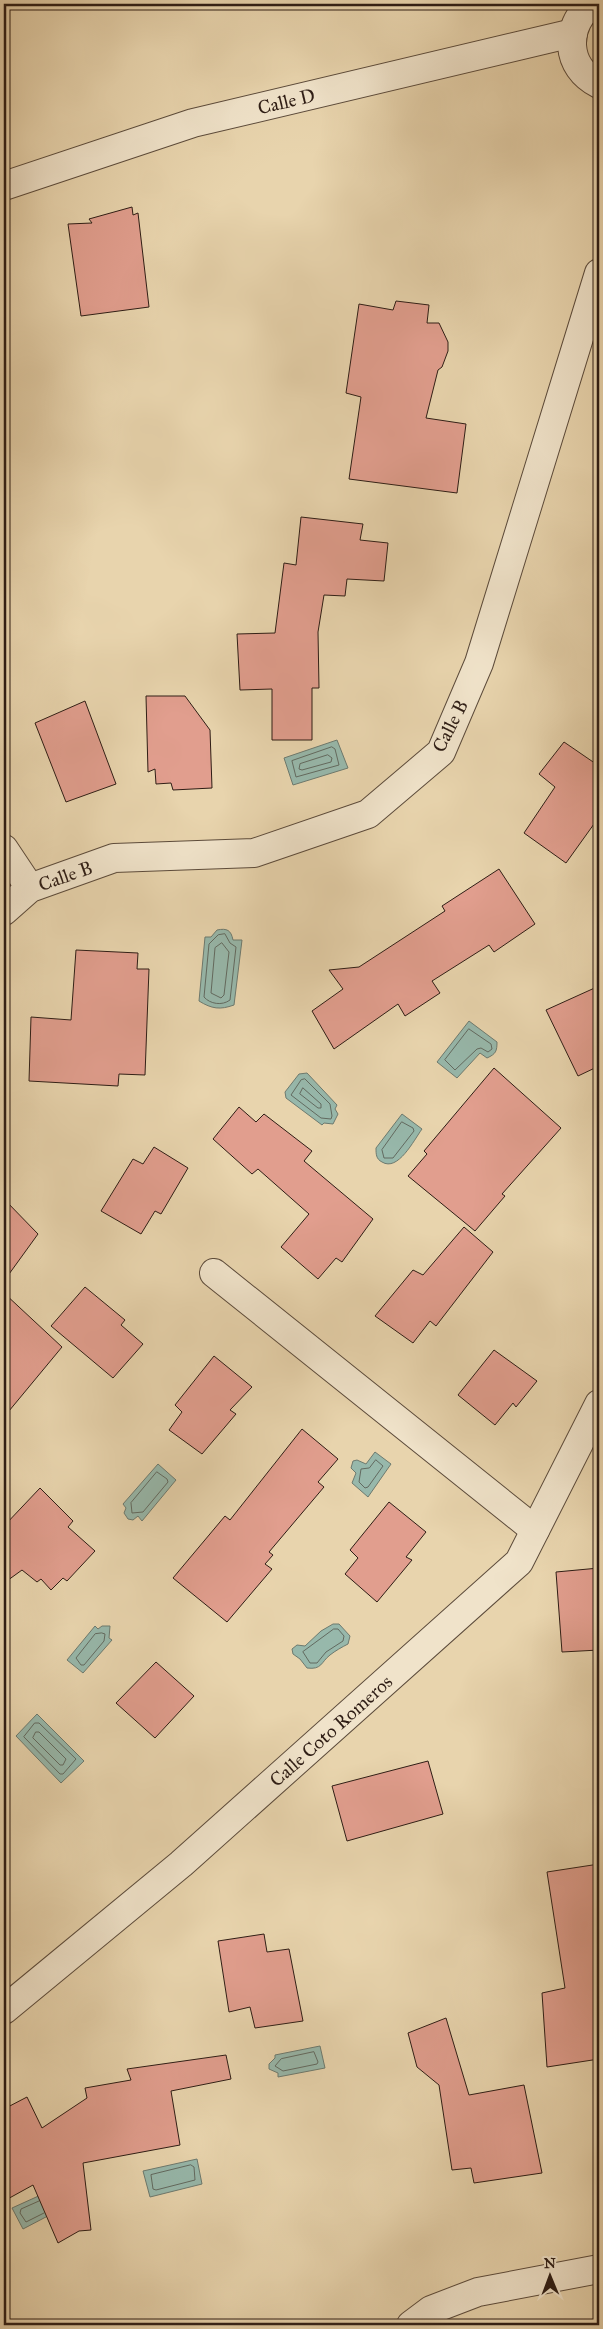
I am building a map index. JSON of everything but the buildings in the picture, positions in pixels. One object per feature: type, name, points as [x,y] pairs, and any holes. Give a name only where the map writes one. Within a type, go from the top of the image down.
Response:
[{"type":"street","points":[[591,4],[582,12],[574,25],[571,40],[574,56],[580,69],[599,84]]},
{"type":"street","name":"Calle D","points":[[4,186],[193,123],[573,32]]},
{"type":"street","name":"Calle B","points":[[4,911],[30,888],[114,858],[254,853],[368,814],[441,752],[479,663],[599,273]]},
{"type":"street","points":[[4,849],[30,888]]},
{"type":"street","points":[[214,1273],[535,1530]]},
{"type":"street","name":"Calle Coto Romeros","points":[[4,2010],[181,1864],[519,1562],[596,1422]]},
{"type":"street","points":[[411,2325],[431,2310],[478,2292],[599,2269]]},
{"type":"water","points":[[337,740],[348,768],[293,785],[284,758]]},
{"type":"water","points":[[223,929],[230,932],[233,940],[242,940],[234,1005],[224,1008],[208,1006],[199,1001],[205,937],[211,937],[217,930]]},
{"type":"water","points":[[469,1021],[497,1042],[497,1048],[494,1054],[487,1058],[480,1053],[457,1078],[437,1062]]},
{"type":"water","points":[[307,1073],[337,1105],[335,1109],[338,1114],[333,1124],[324,1123],[322,1125],[286,1098],[285,1092],[299,1074]]},
{"type":"water","points":[[402,1114],[422,1129],[400,1159],[388,1164],[382,1162],[377,1158],[376,1148]]},
{"type":"water","points":[[375,1452],[391,1464],[368,1497],[352,1483],[356,1473],[351,1468],[353,1461],[357,1460],[366,1464]]},
{"type":"water","points":[[158,1464],[176,1480],[142,1521],[138,1516],[133,1520],[128,1519],[124,1513],[126,1508],[123,1504]]},
{"type":"water","points":[[333,1624],[339,1624],[350,1636],[348,1644],[330,1655],[318,1667],[307,1668],[293,1654],[292,1649],[297,1645],[305,1646],[321,1631]]},
{"type":"water","points":[[95,1626],[98,1629],[102,1626],[110,1626],[109,1638],[112,1640],[83,1673],[67,1660]]},
{"type":"water","points":[[37,1714],[84,1761],[61,1783],[16,1736]]},
{"type":"water","points":[[320,2046],[325,2068],[278,2077],[278,2073],[269,2069],[269,2064],[275,2058],[275,2055]]},
{"type":"water","points":[[197,2159],[202,2184],[150,2197],[143,2171]]},
{"type":"water","points":[[54,2189],[63,2208],[23,2229],[12,2208]]}]
